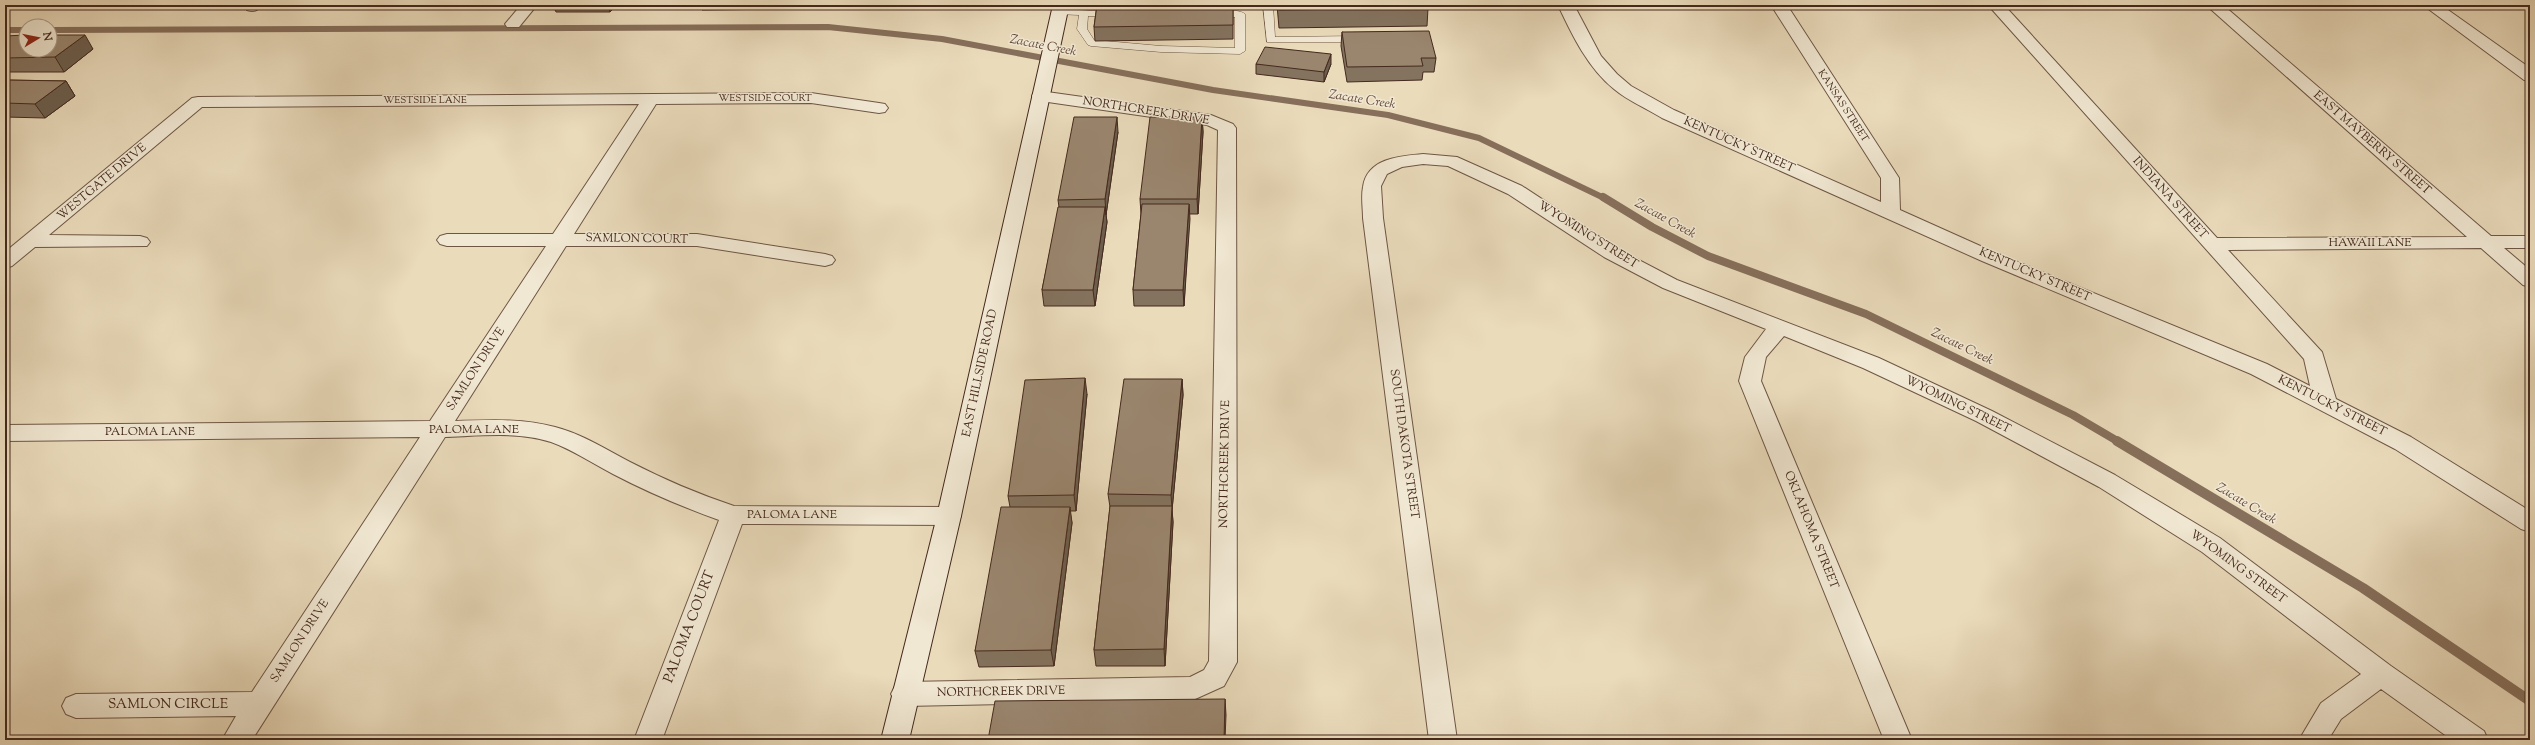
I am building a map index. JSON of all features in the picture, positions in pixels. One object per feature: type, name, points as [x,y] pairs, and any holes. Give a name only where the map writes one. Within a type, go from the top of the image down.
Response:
[{"type":"street","points":[[513,24],[529,5]]},
{"type":"street","name":"KENTUCKY STREET","points":[[1566,5],[1577,29],[1597,61],[1621,86],[1668,114],[1989,256],[2259,369],[2325,401],[2403,443],[2530,523]]},
{"type":"street","name":"KANSAS STREET","points":[[1779,5],[1890,178],[1890,212]]},
{"type":"street","name":"INDIANA STREET","points":[[1996,5],[2210,244],[2314,357],[2325,401]]},
{"type":"street","name":"EAST MAYBERRY STREET","points":[[2214,5],[2530,281]]},
{"type":"street","points":[[2431,5],[2530,76]]},
{"type":"street","name":"EAST HILLSIDE ROAD","points":[[895,740],[949,516],[1040,96],[1061,9]]},
{"type":"street","name":"NORTHCREEK DRIVE","points":[[905,694],[1193,688],[1214,678],[1223,662],[1227,128],[1211,120],[1040,96]]},
{"type":"street","name":"WESTSIDE COURT","points":[[651,99],[811,98],[879,108]]},
{"type":"street","name":"WESTSIDE LANE","points":[[198,102],[651,99]]},
{"type":"street","name":"SAMLON DRIVE","points":[[236,740],[651,99]]},
{"type":"street","name":"WESTGATE DRIVE","points":[[5,262],[198,102]]},
{"type":"street","name":"WYOMING STREET","points":[[1398,162],[1423,159],[1451,161],[1515,190],[1611,253],[1670,284],[1871,363],[1984,416],[2107,480],[2211,545],[2381,674],[2474,740]]},
{"type":"street","name":"SOUTH DAKOTA STREET","points":[[1398,162],[1379,171],[1372,186],[1373,218],[1443,740]]},
{"type":"street","name":"SAMLON COURT","points":[[447,240],[561,238],[697,240],[825,260]]},
{"type":"street","points":[[31,240],[140,242]]},
{"type":"street","name":"HAWAII LANE","points":[[2210,244],[2530,242]]},
{"type":"street","name":"OKLAHOMA STREET","points":[[1781,327],[1760,348],[1751,364],[1750,380],[1898,740]]},
{"type":"street","name":"PALOMA LANE","points":[[5,433],[437,430],[510,428],[553,434],[583,446],[622,468],[697,503],[733,515],[949,516]]},
{"type":"street","name":"PALOMA COURT","points":[[648,740],[733,515]]},
{"type":"street","points":[[2313,740],[2331,711],[2381,674]]},
{"type":"street","name":"SAMLON CIRCLE","points":[[76,706],[259,704]]},
{"type":"lane","points":[[1268,5],[1270,40],[1367,39]]},
{"type":"lane","points":[[1061,9],[1084,14],[1123,14]]},
{"type":"lane","points":[[1084,14],[1082,29],[1091,43],[1161,49],[1240,51],[1240,14],[1209,14]]},
{"type":"building","points":[[1097,5],[1233,5],[1233,25],[1094,27]]},
{"type":"building","points":[[1278,5],[1427,5],[1428,8],[1279,10]]},
{"type":"building","points":[[1429,31],[1436,58],[1421,58],[1423,66],[1347,67],[1342,32]]},
{"type":"building","points":[[18,35],[18,58],[5,58],[5,36]]},
{"type":"building","points":[[58,35],[85,35],[58,55]]},
{"type":"building","points":[[1265,47],[1331,54],[1324,72],[1256,64]]},
{"type":"building","points":[[5,80],[66,81],[35,104],[5,103]]},
{"type":"building","points":[[1074,117],[1117,117],[1105,199],[1058,200]]},
{"type":"building","points":[[1150,117],[1202,117],[1197,199],[1140,199]]},
{"type":"building","points":[[1142,204],[1189,204],[1183,290],[1133,290]]},
{"type":"building","points":[[1058,207],[1105,207],[1093,290],[1042,290]]},
{"type":"building","points":[[1085,378],[1074,495],[1008,496],[1025,380]]},
{"type":"building","points":[[1124,379],[1182,379],[1171,495],[1108,494]]},
{"type":"building","points":[[1110,506],[1172,506],[1164,649],[1094,650]]},
{"type":"building","points":[[1001,507],[1070,507],[1051,650],[975,651]]},
{"type":"building","points":[[1225,699],[1224,740],[988,740],[995,701]]},
{"type":"waterway","name":"Zacate Creek","points":[[58,30],[828,27],[942,39],[1213,90],[1388,115],[1479,138],[1604,198]]},
{"type":"waterway","name":"Zacate Creek","points":[[5,30],[18,30]]},
{"type":"waterway","name":"Zacate Creek","points":[[1603,197],[1652,227],[1708,256],[1866,314],[2073,415],[2119,442]]},
{"type":"waterway","name":"Zacate Creek","points":[[2117,441],[2363,588],[2530,701]]}]
